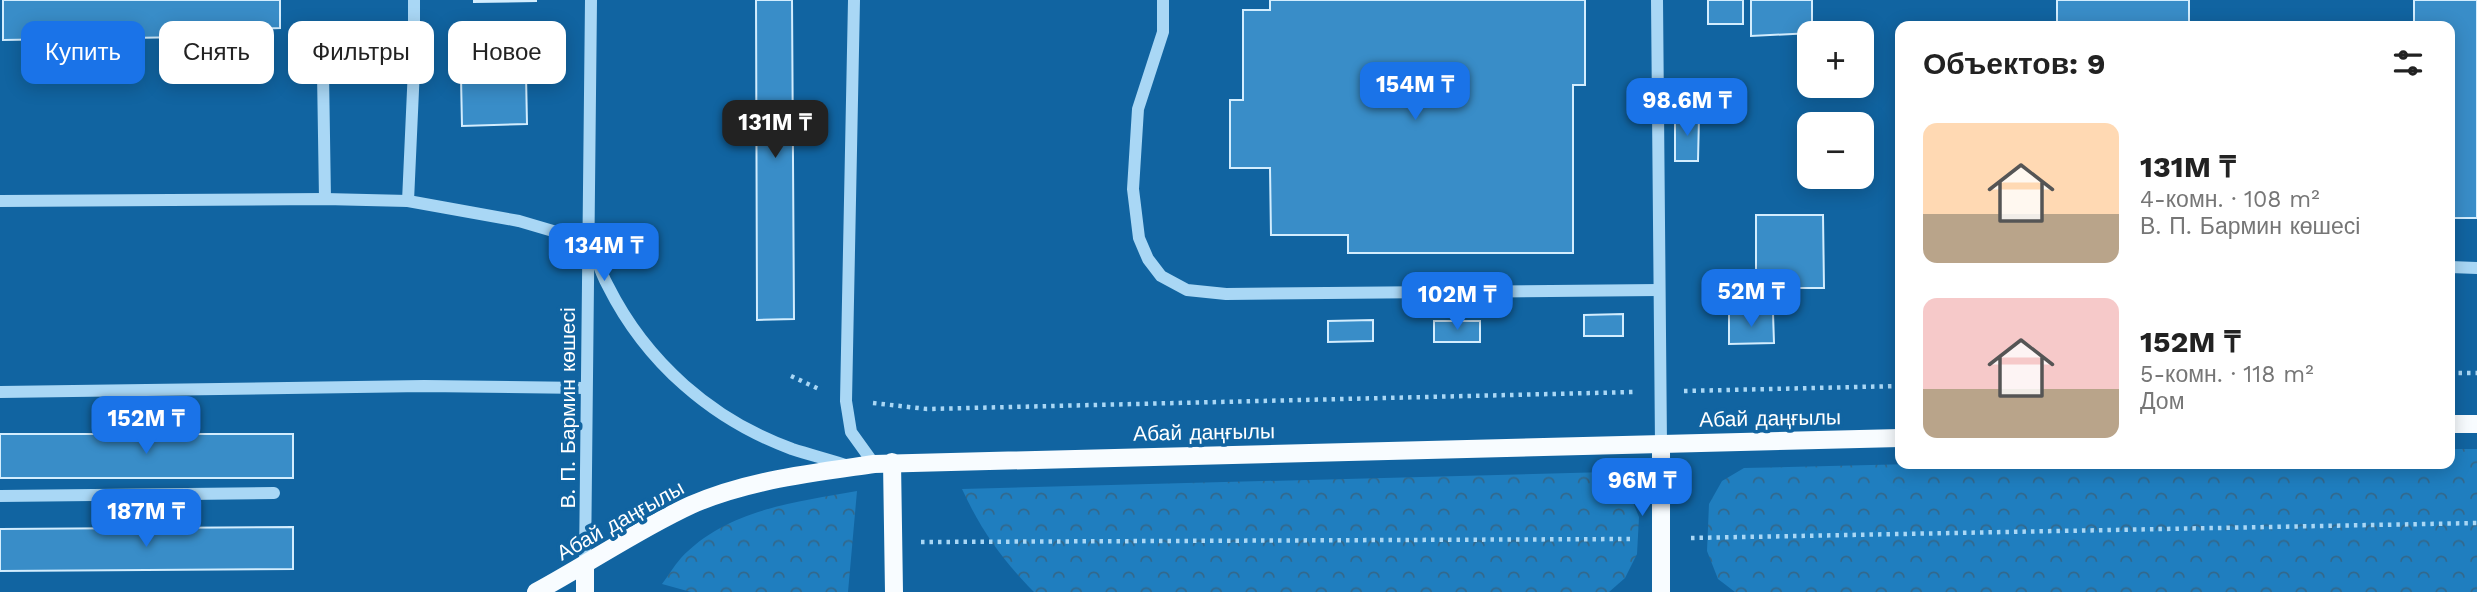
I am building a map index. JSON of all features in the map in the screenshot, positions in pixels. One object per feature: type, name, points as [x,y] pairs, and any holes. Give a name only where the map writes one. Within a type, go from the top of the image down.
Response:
[{"type":"main road","points":[[2455,424],[2477,424]]},
{"type":"main road","name":"Абай даңғылы","points":[[536,592],[628,537],[692,505],[739,488],[799,475],[874,464],[1895,438]]},
{"type":"main road","points":[[1661,444],[1661,592]]},
{"type":"main road","points":[[892,462],[894,592]]},
{"type":"main road","points":[[585,565],[585,592]]},
{"type":"street","points":[[408,201],[414,0]]},
{"type":"street","name":"В. П. Бармин көшесі","points":[[585,565],[591,0]]},
{"type":"street","points":[[854,0],[846,401],[851,432],[874,464]]},
{"type":"street","points":[[1163,0],[1163,32],[1138,109],[1133,190],[1139,238],[1148,259],[1161,276],[1187,290],[1226,294],[1659,290]]},
{"type":"street","points":[[1657,0],[1661,444]]},
{"type":"street","points":[[323,84],[325,199]]},
{"type":"street","points":[[0,201],[408,201],[519,221],[587,238],[607,286],[629,322],[652,356],[680,383],[714,409],[756,432],[791,448],[853,467]]},
{"type":"street","points":[[2455,267],[2477,268]]},
{"type":"street","points":[[0,392],[424,386],[586,388]]},
{"type":"street","points":[[0,496],[274,494]]},
{"type":"path","points":[[2455,373],[2477,373]]},
{"type":"path","points":[[791,376],[846,401],[927,408],[1895,386]]},
{"type":"green space","points":[[2455,449],[2477,449],[2477,592],[1735,592],[1718,579],[1707,551],[1709,504],[1722,481],[1744,468],[1895,464],[1895,469],[2455,469]]},
{"type":"green space","points":[[1608,472],[1628,490],[1639,517],[1637,554],[1625,578],[1609,592],[1034,592],[993,544],[962,489]]},
{"type":"green space","points":[[857,491],[848,592],[691,592],[662,584],[681,558],[719,529],[786,504]]},
{"type":"building","points":[[3,0],[280,0],[280,28],[274,28],[274,21],[159,21],[159,37],[145,38],[145,21],[21,21],[21,40],[3,40]]},
{"type":"building","points":[[536,0],[536,1],[474,2]]},
{"type":"building","points":[[756,0],[792,0],[794,319],[757,320]]},
{"type":"building","points":[[1270,0],[1585,0],[1585,85],[1573,85],[1573,253],[1348,253],[1348,235],[1271,235],[1270,168],[1230,168],[1230,100],[1243,100],[1243,10],[1270,10]]},
{"type":"building","points":[[1708,0],[1743,0],[1743,24],[1708,24]]},
{"type":"building","points":[[1751,0],[1812,0],[1812,21],[1797,21],[1797,34],[1751,36]]},
{"type":"building","points":[[2057,0],[2189,0],[2189,21],[2057,21]]},
{"type":"building","points":[[2414,0],[2477,0],[2477,218],[2455,218],[2455,21],[2414,21]]},
{"type":"building","points":[[461,84],[526,84],[527,124],[462,126]]},
{"type":"building","points":[[1675,116],[1699,116],[1698,161],[1675,161]]},
{"type":"building","points":[[1756,215],[1823,215],[1824,288],[1756,288]]},
{"type":"building","points":[[1773,313],[1774,343],[1729,344],[1729,314]]},
{"type":"building","points":[[1623,314],[1623,336],[1584,336],[1584,315]]},
{"type":"building","points":[[1373,320],[1373,341],[1328,342],[1328,321]]},
{"type":"building","points":[[1434,321],[1480,321],[1480,342],[1434,342]]},
{"type":"building","points":[[0,434],[293,434],[293,478],[0,478]]},
{"type":"building","points":[[293,527],[293,569],[0,571],[0,529]]}]
